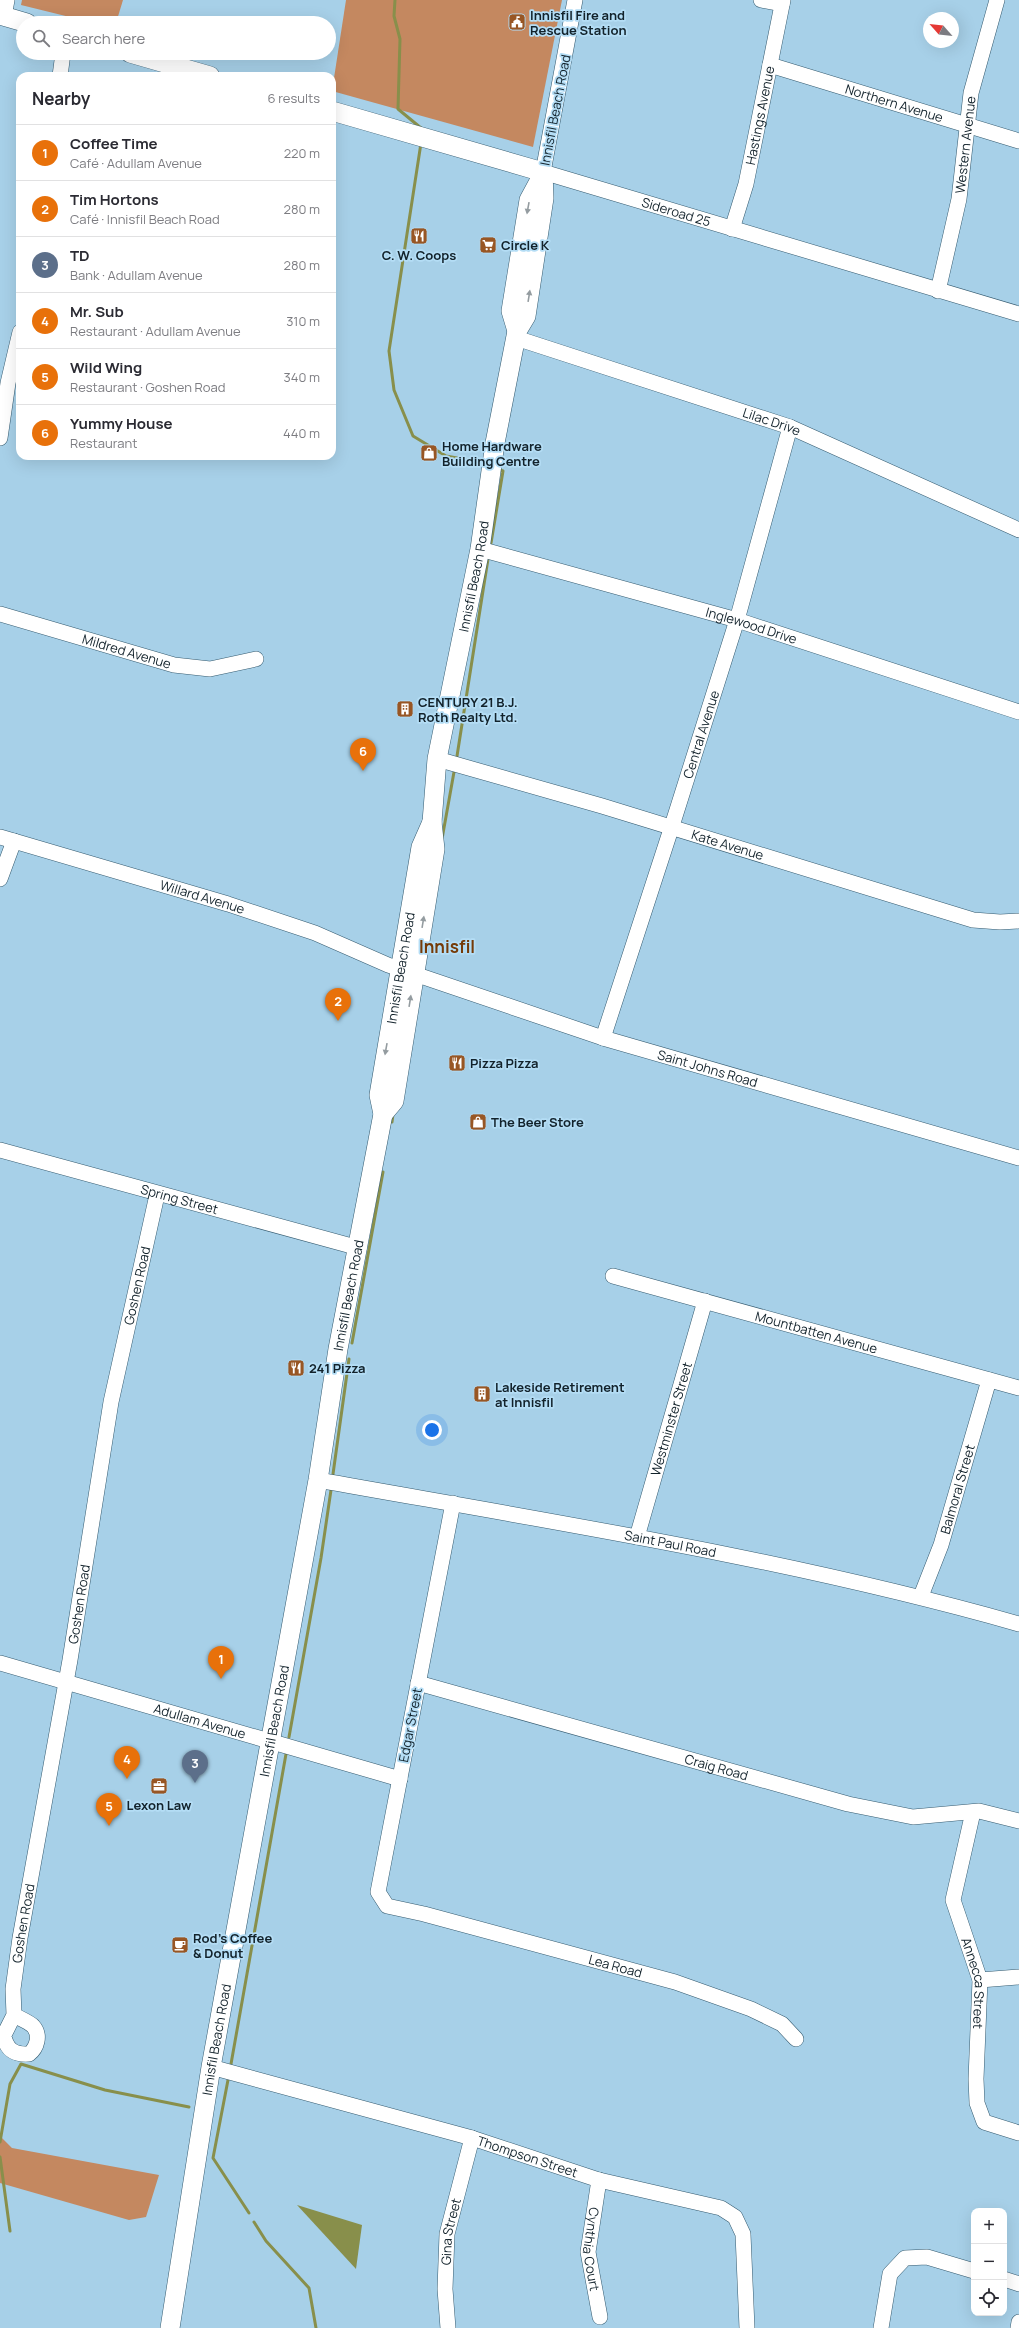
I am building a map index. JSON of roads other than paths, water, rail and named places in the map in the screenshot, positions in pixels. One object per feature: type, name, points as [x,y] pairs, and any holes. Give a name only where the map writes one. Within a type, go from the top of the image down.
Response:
[{"type":"main road","points":[[4,10],[16,17]]},
{"type":"main road","points":[[154,60],[196,72]]},
{"type":"main road","name":"Sideroad 25","points":[[336,112],[543,172]]},
{"type":"main road","name":"Innisfil Beach Road","points":[[170,2328],[211,2067],[318,1480],[338,1349],[359,1248],[383,1114],[394,1101],[407,972],[435,849],[432,822],[437,759],[480,549],[495,443],[516,335],[511,312],[529,200],[543,172]]},
{"type":"street","name":"Innisfil Beach Road","points":[[543,172],[575,0]]},
{"type":"street","points":[[761,0],[782,2]]},
{"type":"street","name":"Western Avenue","points":[[938,291],[959,199],[972,93],[998,0]]},
{"type":"street","name":"Hastings Avenue","points":[[732,229],[746,184],[782,2]]},
{"type":"street","points":[[61,72],[62,60]]},
{"type":"street","name":"Northern Avenue","points":[[770,65],[969,127],[1019,141]]},
{"type":"street","name":"Sideroad 25","points":[[543,172],[1019,314]]},
{"type":"street","name":"Lilac Drive","points":[[516,335],[790,427],[1019,530]]},
{"type":"street","points":[[0,438],[4,381],[16,344]]},
{"type":"street","name":"Central Avenue","points":[[603,1038],[672,829],[737,620],[790,427]]},
{"type":"street","name":"Inglewood Drive","points":[[480,549],[737,620],[1019,712]]},
{"type":"street","name":"Mildred Avenue","points":[[0,614],[174,665],[210,669],[256,659]]},
{"type":"street","name":"Kate Avenue","points":[[437,759],[602,806],[672,829],[973,920],[1000,922],[1019,920]]},
{"type":"street","points":[[0,879],[7,839]]},
{"type":"street","name":"Willard Avenue","points":[[7,839],[228,904],[315,933],[407,972]]},
{"type":"street","name":"Saint Johns Road","points":[[407,972],[603,1038],[1019,1158]]},
{"type":"street","name":"Spring Street","points":[[0,1150],[157,1195],[359,1248]]},
{"type":"street","name":"Goshen Road","points":[[14,2015],[14,1989],[20,1938],[66,1682],[111,1402],[157,1195]]},
{"type":"street","name":"Mountbatten Avenue","points":[[613,1276],[1019,1388]]},
{"type":"street","name":"Westminster Street","points":[[637,1537],[705,1301]]},
{"type":"street","name":"Balmoral Street","points":[[921,1596],[941,1545],[989,1380]]},
{"type":"street","name":"Saint Paul Road","points":[[318,1480],[637,1537],[921,1596],[1019,1624]]},
{"type":"street","name":"Edgar Street","points":[[424,1914],[387,1906],[378,1892],[452,1504]]},
{"type":"street","name":"Adullam Avenue","points":[[0,1663],[270,1740],[400,1779]]},
{"type":"street","name":"Craig Road","points":[[418,1683],[848,1804],[913,1817],[973,1812],[1019,1821]]},
{"type":"street","name":"Annecca Street","points":[[973,1812],[953,1900],[980,1980],[976,2079],[977,2102],[984,2122],[1019,2133]]},
{"type":"street","name":"Lea Road","points":[[424,1914],[675,1982],[751,2009],[782,2024],[796,2039]]},
{"type":"street","points":[[980,1980],[1019,1977]]},
{"type":"street","name":"Thompson Street","points":[[211,2067],[472,2138],[599,2180],[720,2208],[735,2217],[743,2234],[747,2328]]},
{"type":"street","name":"Gina Street","points":[[448,2328],[445,2289],[447,2234],[472,2138]]},
{"type":"street","name":"Cynthia Court","points":[[599,2180],[588,2252],[600,2317]]},
{"type":"street","points":[[881,2328],[890,2274],[905,2258],[926,2257],[971,2270]]},
{"type":"street","points":[[1007,2280],[1019,2284]]},
{"type":"street","points":[[1018,2328],[1019,2322]]},
{"type":"waterway","points":[[395,0],[394,16],[400,39],[398,109],[421,128]]},
{"type":"waterway","points":[[421,143],[389,351],[394,390],[413,436],[446,456],[485,463]]},
{"type":"waterway","points":[[491,543],[503,471],[497,469]]},
{"type":"waterway","points":[[457,756],[488,559]]},
{"type":"waterway","points":[[442,839],[454,772]]},
{"type":"waterway","points":[[392,1122],[393,1114]]},
{"type":"waterway","points":[[352,1343],[383,1172]]},
{"type":"waterway","points":[[333,1474],[349,1359]]},
{"type":"waterway","points":[[289,1737],[321,1558],[331,1490]]},
{"type":"waterway","points":[[231,2064],[286,1754]]},
{"type":"waterway","points":[[0,2142],[10,2084],[21,2064],[105,2090],[189,2107]]},
{"type":"waterway","points":[[228,2080],[213,2158],[249,2213]]},
{"type":"waterway","points":[[0,2157],[10,2231]]},
{"type":"waterway","points":[[254,2222],[266,2241],[309,2288],[316,2328]]},
{"type":"place","name":"Innisfil Fire and Rescue Station","points":[[517,22]]},
{"type":"place","name":"C. W. Coops","points":[[419,236]]},
{"type":"place","name":"Circle K","points":[[488,245]]},
{"type":"place","name":"Home Hardware Building Centre","points":[[429,453]]},
{"type":"place","name":"CENTURY 21 B.J. Roth Realty Ltd.","points":[[405,709]]},
{"type":"place","name":"Yummy House","points":[[363,771]]},
{"type":"place","name":"Tim Hortons","points":[[338,1021]]},
{"type":"place","name":"Pizza Pizza","points":[[457,1063]]},
{"type":"place","name":"The Beer Store","points":[[478,1122]]},
{"type":"place","name":"241 Pizza","points":[[296,1368]]},
{"type":"place","name":"Lakeside Retirement at Innisfil","points":[[482,1394]]},
{"type":"place","name":"Coffee Time","points":[[221,1679]]},
{"type":"place","name":"Mr. Sub","points":[[127,1779]]},
{"type":"place","name":"TD","points":[[195,1783]]},
{"type":"place","name":"Lexon Law","points":[[159,1786]]},
{"type":"place","name":"Wild Wing","points":[[109,1826]]},
{"type":"place","name":"Rod's Coffee & Donut","points":[[180,1945]]},
{"type":"district","name":"Innisfil","points":[[447,947]]}]
